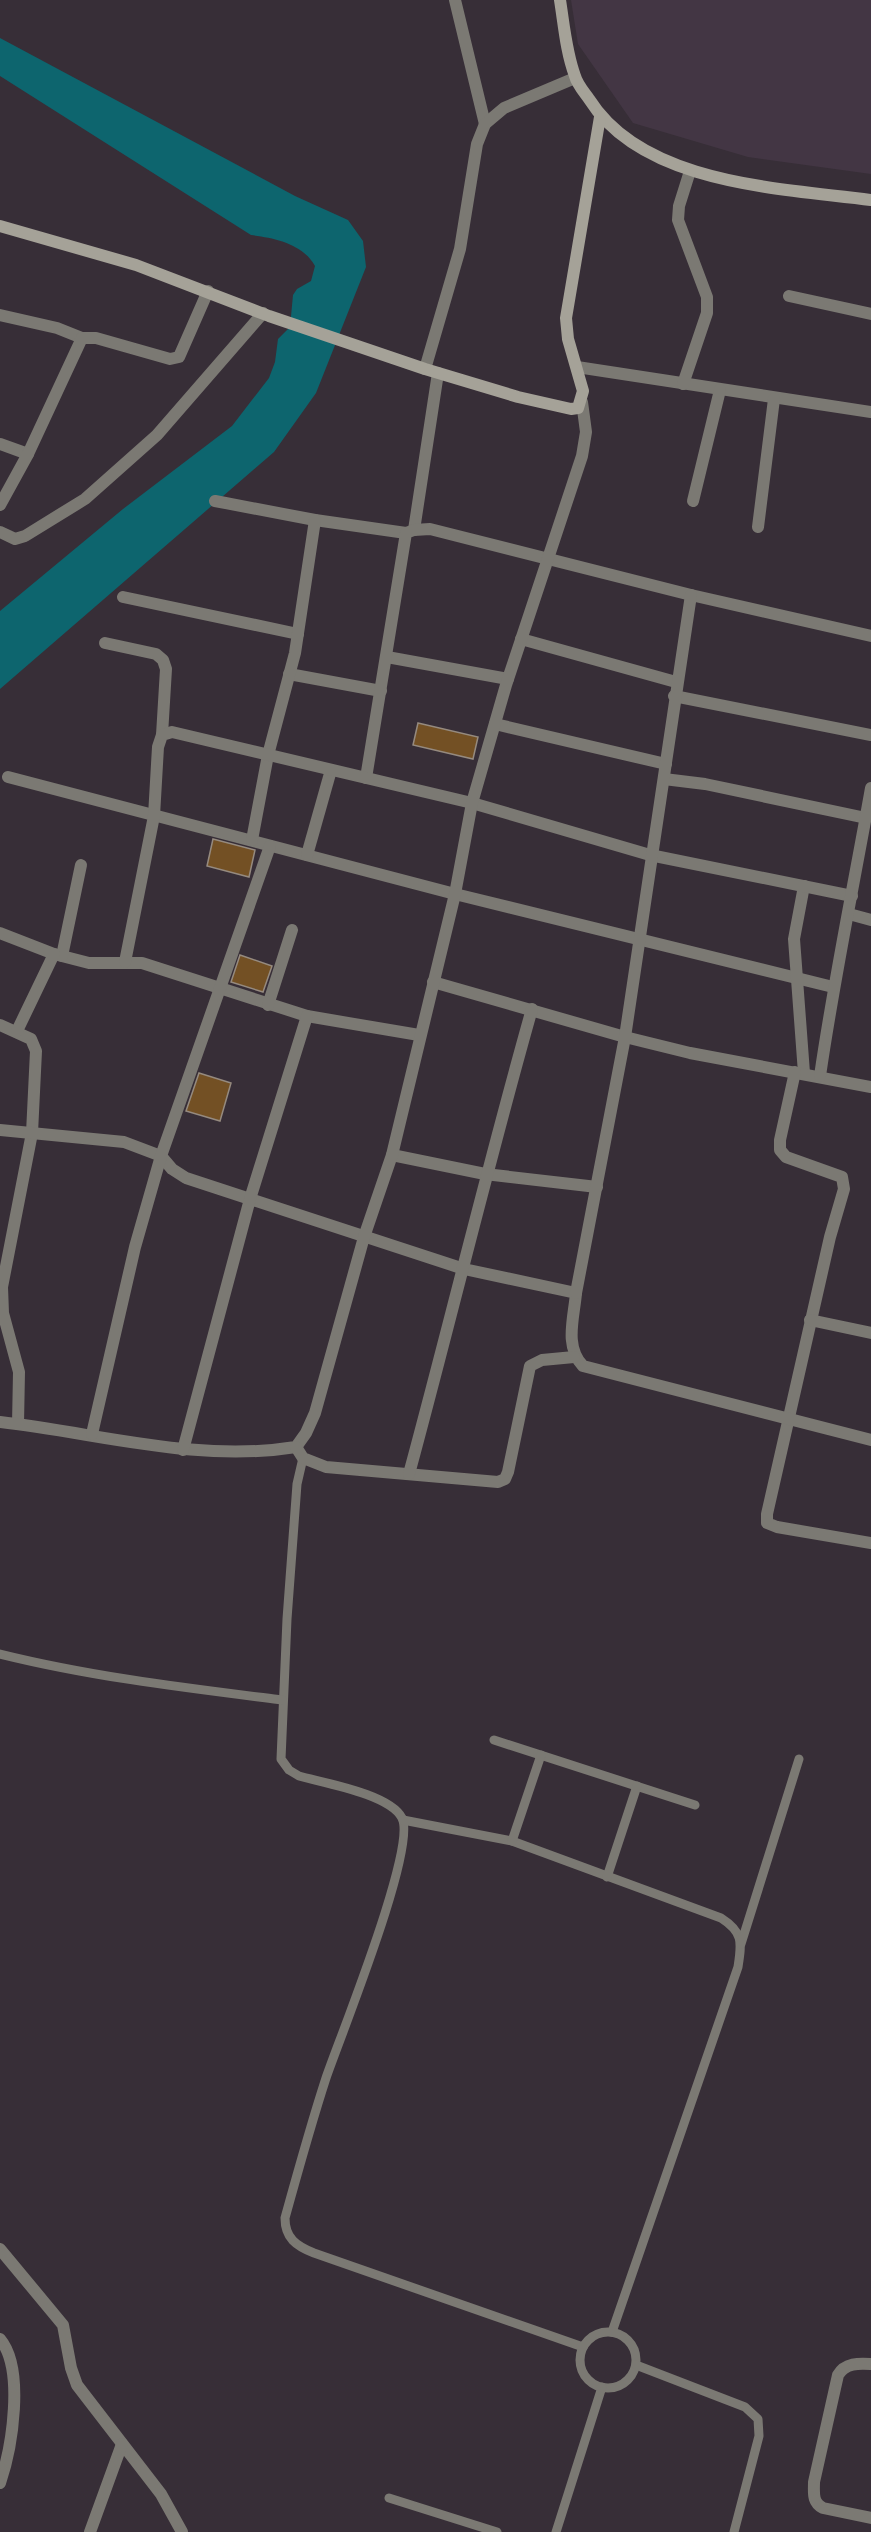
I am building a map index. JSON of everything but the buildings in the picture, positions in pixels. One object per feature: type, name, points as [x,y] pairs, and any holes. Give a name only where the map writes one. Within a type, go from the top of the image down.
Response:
[{"type":"street","points":[[455,0],[486,124]]},
{"type":"street","points":[[560,0],[575,78],[600,117],[623,136],[690,171],[717,178],[871,200]]},
{"type":"street","points":[[425,369],[460,249],[477,144],[486,124],[504,108],[575,78]]},
{"type":"street","points":[[0,1422],[92,1434],[183,1450],[257,1452],[296,1447],[306,1434],[315,1413],[364,1237],[392,1155],[419,1035],[455,894],[471,803],[508,679],[571,492],[586,432],[582,402],[583,391],[568,339],[566,318],[600,117]]},
{"type":"street","points":[[683,384],[707,313],[707,297],[678,220],[679,206],[690,171]]},
{"type":"street","points":[[0,226],[101,253],[266,314],[438,373],[518,397],[571,409],[578,408],[582,402]]},
{"type":"street","points":[[0,315],[170,359],[179,357],[208,291]]},
{"type":"street","points":[[789,296],[871,314]]},
{"type":"street","points":[[0,532],[15,538],[25,536],[85,500],[157,435],[266,314]]},
{"type":"street","points":[[0,505],[28,454],[82,338]]},
{"type":"street","points":[[577,367],[774,399],[871,412]]},
{"type":"street","points":[[366,778],[427,446],[438,373]]},
{"type":"street","points":[[693,501],[720,390]]},
{"type":"street","points":[[758,527],[774,399]]},
{"type":"street","points":[[0,444],[28,454]]},
{"type":"street","points":[[215,501],[315,520],[410,531],[430,529],[691,595],[871,636]]},
{"type":"street","points":[[252,840],[268,755],[298,634],[315,520]]},
{"type":"street","points":[[691,595],[676,682],[664,778],[650,855],[625,1037],[576,1293],[571,1342],[574,1357],[583,1366],[871,1440]]},
{"type":"street","points":[[123,597],[298,634]]},
{"type":"street","points":[[521,639],[676,682]]},
{"type":"street","points":[[105,643],[156,654],[163,660],[165,669],[162,735],[158,747],[154,816],[125,962]]},
{"type":"street","points":[[387,657],[508,679]]},
{"type":"street","points":[[289,674],[381,691]]},
{"type":"street","points":[[674,696],[871,735]]},
{"type":"street","points":[[495,724],[666,764]]},
{"type":"street","points":[[162,735],[172,732],[471,803],[650,855],[852,896]]},
{"type":"street","points":[[307,855],[331,770]]},
{"type":"street","points":[[8,777],[455,894],[833,987]]},
{"type":"street","points":[[664,778],[705,784],[866,818]]},
{"type":"street","points":[[820,1076],[833,987],[849,914],[871,788]]},
{"type":"street","points":[[92,1434],[135,1247],[161,1156],[218,987],[270,846]]},
{"type":"street","points":[[17,1031],[58,955],[81,865]]},
{"type":"street","points":[[804,886],[795,922],[795,977],[803,1034],[800,1073],[780,1140],[780,1150],[786,1157],[842,1177],[844,1182],[766,1514],[768,1522],[777,1527],[871,1543]]},
{"type":"street","points":[[849,914],[871,920]]},
{"type":"street","points":[[268,1005],[292,930]]},
{"type":"street","points":[[0,933],[58,955],[89,963],[142,963],[307,1016],[419,1035]]},
{"type":"street","points":[[433,982],[625,1037],[871,1087]]},
{"type":"street","points":[[409,1474],[464,1269],[485,1174],[532,1009]]},
{"type":"street","points":[[183,1450],[250,1199],[307,1016]]},
{"type":"street","points":[[0,1025],[31,1039],[36,1050],[32,1133],[2,1287],[3,1313],[20,1372],[18,1424]]},
{"type":"street","points":[[0,1130],[111,1139],[161,1156],[172,1169],[186,1178],[364,1237],[464,1269],[576,1293]]},
{"type":"street","points":[[392,1155],[485,1174],[597,1187]]},
{"type":"street","points":[[0,1228],[14,1231]]},
{"type":"street","points":[[810,1320],[871,1333]]},
{"type":"street","points":[[296,1447],[303,1458],[326,1467],[498,1482],[505,1479],[530,1366],[542,1360],[574,1357]]},
{"type":"street","points":[[0,2250],[63,2325],[71,2368],[77,2385],[161,2494],[182,2532]]},
{"type":"street","points":[[0,2339],[7,2348],[15,2385],[7,2463],[0,2483]]},
{"type":"street","points":[[871,2364],[850,2365],[838,2375],[814,2482],[814,2498],[817,2505],[823,2508],[871,2518]]},
{"type":"street","points":[[90,2532],[122,2445]]},
{"type":"lane","points":[[303,1458],[297,1484],[282,1700],[281,1759],[290,1770],[299,1776],[382,1800],[397,1809],[404,1820],[405,1835],[384,1917],[326,2078],[285,2218],[285,2230],[290,2240],[300,2248],[583,2347]]},
{"type":"lane","points":[[0,1654],[48,1666],[131,1680],[282,1700]]},
{"type":"lane","points":[[494,1740],[695,1805]]},
{"type":"lane","points":[[512,1841],[541,1755]]},
{"type":"lane","points":[[612,2332],[738,1967],[741,1944],[799,1759]]},
{"type":"lane","points":[[607,1877],[637,1786]]},
{"type":"lane","points":[[404,1820],[512,1841],[721,1918],[734,1927],[741,1944]]},
{"type":"lane","points":[[612,2332],[627,2340],[636,2356],[636,2365],[627,2381],[611,2388],[602,2388],[587,2379],[582,2372],[580,2363],[583,2347],[595,2335],[612,2332]]},
{"type":"lane","points":[[636,2365],[745,2407],[758,2419],[759,2436],[734,2532]]},
{"type":"lane","points":[[556,2532],[602,2388]]},
{"type":"lane","points":[[389,2498],[497,2532]]},
{"type":"shaded area","points":[[571,0],[871,0],[871,174],[748,157],[633,123],[578,44]]},
{"type":"water","points":[[0,38],[295,196],[348,220],[363,241],[366,267],[316,393],[274,452],[0,689],[0,611],[123,509],[232,426],[269,378],[275,362],[278,339],[290,327],[293,295],[297,289],[311,281],[315,266],[303,252],[287,243],[251,235],[0,76]]}]
